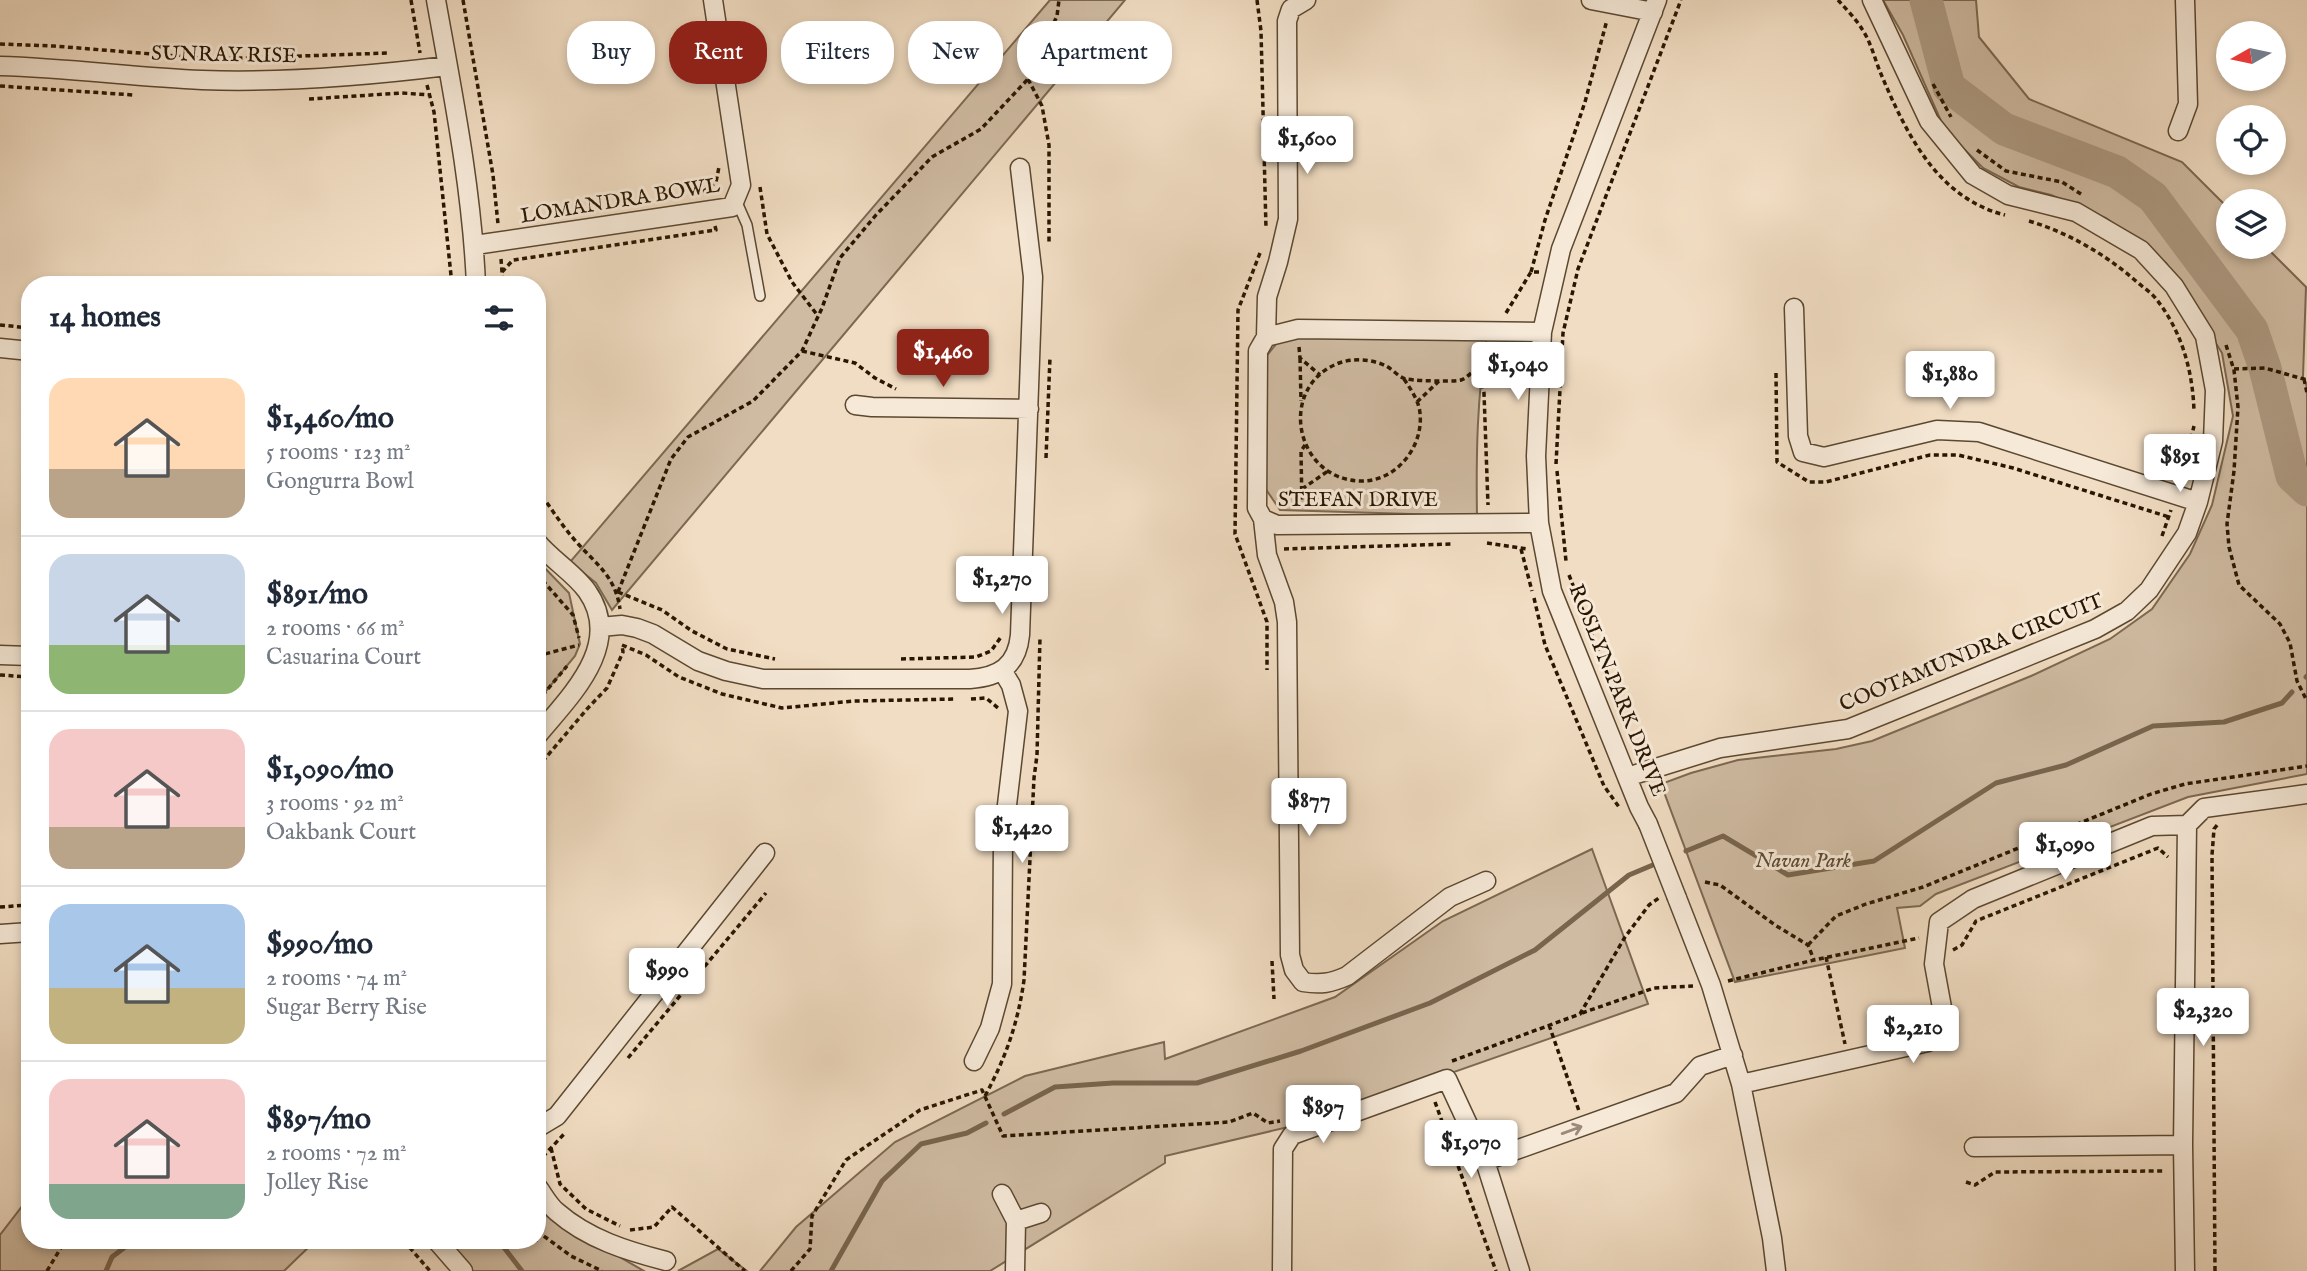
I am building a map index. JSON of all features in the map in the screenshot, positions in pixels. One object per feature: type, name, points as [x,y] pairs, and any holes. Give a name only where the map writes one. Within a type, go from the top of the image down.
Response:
[{"type":"street","points":[[436,0],[460,132],[476,276]]},
{"type":"street","name":"LOMANDRA BOWL","points":[[474,244],[732,207],[741,185],[713,0]]},
{"type":"street","points":[[1591,0],[1611,5],[1655,6]]},
{"type":"street","name":"COOTAMUNDRA CIRCUIT","points":[[1627,777],[1720,748],[1848,729],[2095,629],[2127,611],[2150,590],[2187,533],[2198,502],[2213,441],[2215,390],[2206,336],[2174,286],[2141,250],[2076,212],[2008,195],[1973,175],[1929,121],[1872,0]]},
{"type":"street","points":[[2178,131],[2188,104],[2185,0]]},
{"type":"street","name":"STEFAN DRIVE","points":[[1295,3],[1287,21],[1288,219],[1267,297],[1266,337],[1258,351],[1257,508],[1264,519],[1277,525],[1539,523]]},
{"type":"street","name":"ROSLYN PARK DRIVE","points":[[1655,6],[1561,249],[1542,332],[1536,456],[1539,523],[1552,591],[1639,807],[1715,984],[1741,1084],[1772,1238],[1776,1271]]},
{"type":"street","name":"SUNRAY RISE","points":[[0,65],[203,80],[348,78],[447,66]]},
{"type":"street","points":[[600,627],[622,625],[637,628],[653,634],[698,661],[726,671],[763,679],[984,678],[1002,670],[1015,657],[1019,648],[1033,277],[1020,168]]},
{"type":"street","points":[[1794,308],[1798,436],[1803,453],[1824,457],[1937,430],[1979,432],[2198,502]]},
{"type":"street","points":[[1266,337],[1298,329],[1542,332]]},
{"type":"street","points":[[0,348],[21,350]]},
{"type":"street","points":[[855,405],[1029,409]]},
{"type":"street","points":[[1264,519],[1266,549],[1284,603],[1287,622],[1290,955],[1294,970],[1303,982],[1330,984],[1347,976],[1450,897],[1486,881]]},
{"type":"street","points":[[546,551],[586,590],[597,613],[600,627],[597,652],[592,664],[546,725]]},
{"type":"street","points":[[0,655],[21,656]]},
{"type":"street","points":[[974,1061],[990,1028],[1002,984],[1003,839],[1018,711],[1011,685],[1002,670]]},
{"type":"street","points":[[2185,1271],[2175,1145],[2187,825],[2204,808],[2307,794]]},
{"type":"street","points":[[1741,1084],[1928,1042],[1938,1035],[1945,1024],[1934,964],[1939,922],[1973,899],[2152,826],[2187,825]]},
{"type":"street","points":[[546,1123],[556,1116],[765,853]]},
{"type":"street","points":[[0,934],[21,933]]},
{"type":"street","points":[[1485,1161],[1676,1093],[1700,1066],[1733,1055]]},
{"type":"street","points":[[1282,1271],[1283,1149],[1292,1135],[1441,1077],[1485,1161],[1520,1271]]},
{"type":"street","points":[[1974,1147],[2175,1145]]},
{"type":"street","points":[[1002,1194],[1016,1221],[1015,1271]]},
{"type":"street","points":[[546,1199],[554,1211],[593,1236],[630,1251],[666,1261]]},
{"type":"street","points":[[1016,1221],[1041,1213]]},
{"type":"street","points":[[444,1249],[463,1271]]},
{"type":"lane","points":[[735,200],[747,225],[760,296]]},
{"type":"path","points":[[411,0],[423,69],[434,112],[451,276]]},
{"type":"path","points":[[463,0],[493,175],[502,276]]},
{"type":"path","points":[[618,593],[671,459],[688,437],[753,401],[802,351],[840,258],[876,215],[932,158],[981,129],[1028,79],[1057,16],[1059,0]]},
{"type":"path","points":[[1616,698],[1567,570],[1556,466],[1563,333],[1578,269],[1681,0]]},
{"type":"path","points":[[1495,313],[1506,313],[1531,272],[1545,220],[1585,102],[1611,5]]},
{"type":"path","points":[[0,44],[213,58],[394,52]]},
{"type":"path","points":[[1931,79],[1956,127]]},
{"type":"path","points":[[1973,147],[2006,171],[2062,182],[2085,196]]},
{"type":"path","points":[[697,196],[716,182],[720,160]]},
{"type":"path","points":[[759,183],[767,234],[792,282],[818,316]]},
{"type":"path","points":[[1531,272],[1578,269]]},
{"type":"path","points":[[1238,310],[1266,311]]},
{"type":"path","points":[[0,325],[21,327]]},
{"type":"path","points":[[1482,332],[1478,367],[1484,393],[1487,542]]},
{"type":"path","points":[[2224,341],[2230,351],[2234,369],[2238,407],[2227,524],[2229,547],[2239,585],[2280,624],[2290,643],[2297,681],[2307,701]]},
{"type":"path","points":[[802,351],[855,363],[874,378],[899,391]]},
{"type":"path","points":[[1300,358],[1300,426],[1304,445],[1316,463],[1353,481],[1367,481],[1388,475],[1398,468],[1412,452],[1416,442],[1420,421],[1417,401],[1404,379],[1387,366],[1375,362],[1354,360],[1338,364],[1320,374],[1307,391],[1301,405]]},
{"type":"path","points":[[1404,379],[1460,380],[1478,367]]},
{"type":"path","points":[[1776,367],[1777,462],[1809,482],[1826,482],[1930,455],[1958,455],[2013,468],[2169,517]]},
{"type":"path","points":[[2234,369],[2265,368],[2305,379],[2307,393]]},
{"type":"path","points":[[1417,401],[1440,380]]},
{"type":"path","points":[[1030,389],[1050,388]]},
{"type":"path","points":[[1302,548],[1301,451],[1304,445]]},
{"type":"path","points":[[1302,489],[1328,471]]},
{"type":"path","points":[[546,501],[573,538],[603,569],[618,593],[662,610],[691,631],[727,649],[781,660]]},
{"type":"path","points":[[1474,543],[1487,542],[1521,549],[1565,544]]},
{"type":"path","points":[[1241,549],[1461,543]]},
{"type":"path","points":[[1521,549],[1545,645],[1604,786],[1620,809],[1639,807]]},
{"type":"path","points":[[546,584],[573,615],[580,645],[575,656]]},
{"type":"path","points":[[892,660],[976,657],[991,651],[1003,635]]},
{"type":"path","points":[[546,654],[580,645]]},
{"type":"path","points":[[622,645],[646,655],[679,677],[711,690],[782,708],[854,702],[986,698],[999,709]]},
{"type":"path","points":[[546,757],[607,688],[619,660]]},
{"type":"path","points":[[546,691],[568,665]]},
{"type":"path","points":[[0,675],[21,676]]},
{"type":"path","points":[[1015,753],[1037,755]]},
{"type":"path","points":[[1808,945],[1836,916],[1923,887],[2151,794],[2185,784],[2307,766]]},
{"type":"path","points":[[2215,1271],[2212,855],[2214,828],[2224,817]]},
{"type":"path","points":[[1496,1271],[1441,1077],[1454,1059],[1654,988],[1715,984],[1923,937],[1934,948],[1949,951],[1962,945],[1976,921],[2158,848],[2172,860]]},
{"type":"path","points":[[1705,882],[1720,885],[1808,945],[1814,960]]},
{"type":"path","points":[[623,1064],[766,893]]},
{"type":"path","points":[[1580,1014],[1625,937],[1649,905],[1658,898]]},
{"type":"path","points":[[0,907],[21,906]]},
{"type":"path","points":[[1826,957],[1848,1060]]},
{"type":"path","points":[[1549,1025],[1585,1126]]},
{"type":"path","points":[[791,1271],[810,1249],[812,1216],[846,1160],[920,1110],[982,1090],[1003,1136],[1229,1122],[1253,1113],[1268,1122],[1284,1120]]},
{"type":"path","points":[[546,1153],[569,1128]]},
{"type":"path","points":[[546,1136],[550,1140],[560,1184],[586,1209],[628,1231],[654,1227],[673,1207],[745,1271]]},
{"type":"path","points":[[1966,1182],[1975,1185],[1995,1172],[2168,1171],[2175,1145]]},
{"type":"path","points":[[546,1238],[571,1256],[602,1271]]},
{"type":"path","points":[[47,1271],[60,1249]]},
{"type":"path","points":[[411,1249],[430,1271]]},
{"type":"green space","points":[[1050,0],[1125,0],[1107,21],[1032,21]]},
{"type":"green space","name":"Navan Park","points":[[1883,0],[1976,0],[1979,37],[2029,99],[2182,162],[2216,196],[2216,259],[2278,259],[2306,287],[2303,377],[2307,387],[2307,774],[2188,797],[1936,894],[1920,906],[1897,908],[1905,948],[1735,982],[1661,784],[1738,760],[1836,749],[1872,741],[2031,676],[2110,639],[2152,609],[2190,554],[2212,505],[2233,416],[2222,353],[2166,263],[2106,218],[2051,195],[2019,187],[1983,168],[1945,130],[1903,35]]},
{"type":"green space","points":[[1017,39],[1017,84],[1054,84],[612,610],[596,583],[570,562],[978,84],[1003,84],[1003,55]]},
{"type":"green space","points":[[1487,335],[1478,426],[1477,516],[1280,510],[1263,485],[1265,358],[1281,338]]},
{"type":"green space","points":[[546,569],[569,593],[580,644],[575,656],[546,691]]},
{"type":"green space","points":[[1592,849],[1648,1004],[1314,1121],[1165,1156],[1165,1163],[990,1271],[760,1271],[796,1227],[895,1142],[1025,1076],[1164,1042],[1165,1059],[1335,997],[1443,921]]},
{"type":"green space","points":[[21,1208],[21,1249],[307,1249],[284,1271],[0,1271],[0,1235]]},
{"type":"green space","points":[[546,1214],[644,1271],[472,1271],[454,1249],[546,1249]]},
{"type":"green space","points":[[718,1249],[747,1271],[678,1271]]},
{"type":"waterway","points":[[1926,0],[1949,87],[2004,129],[2117,172],[2153,197],[2252,330],[2265,368],[2292,476],[2307,490]]},
{"type":"waterway","points":[[1686,851],[1723,836],[1788,875],[1874,861],[1996,783],[2066,765],[2153,726],[2224,722],[2282,703],[2292,692]]},
{"type":"waterway","points":[[1004,1114],[1055,1087],[1113,1083],[1197,1083],[1301,1051],[1430,1003],[1535,950],[1629,875],[1660,862]]},
{"type":"waterway","points":[[831,1271],[882,1181],[921,1144],[967,1133],[986,1123]]},
{"type":"waterway","points":[[106,1271],[112,1257],[122,1249]]},
{"type":"waterway","points":[[505,1249],[522,1271]]}]
